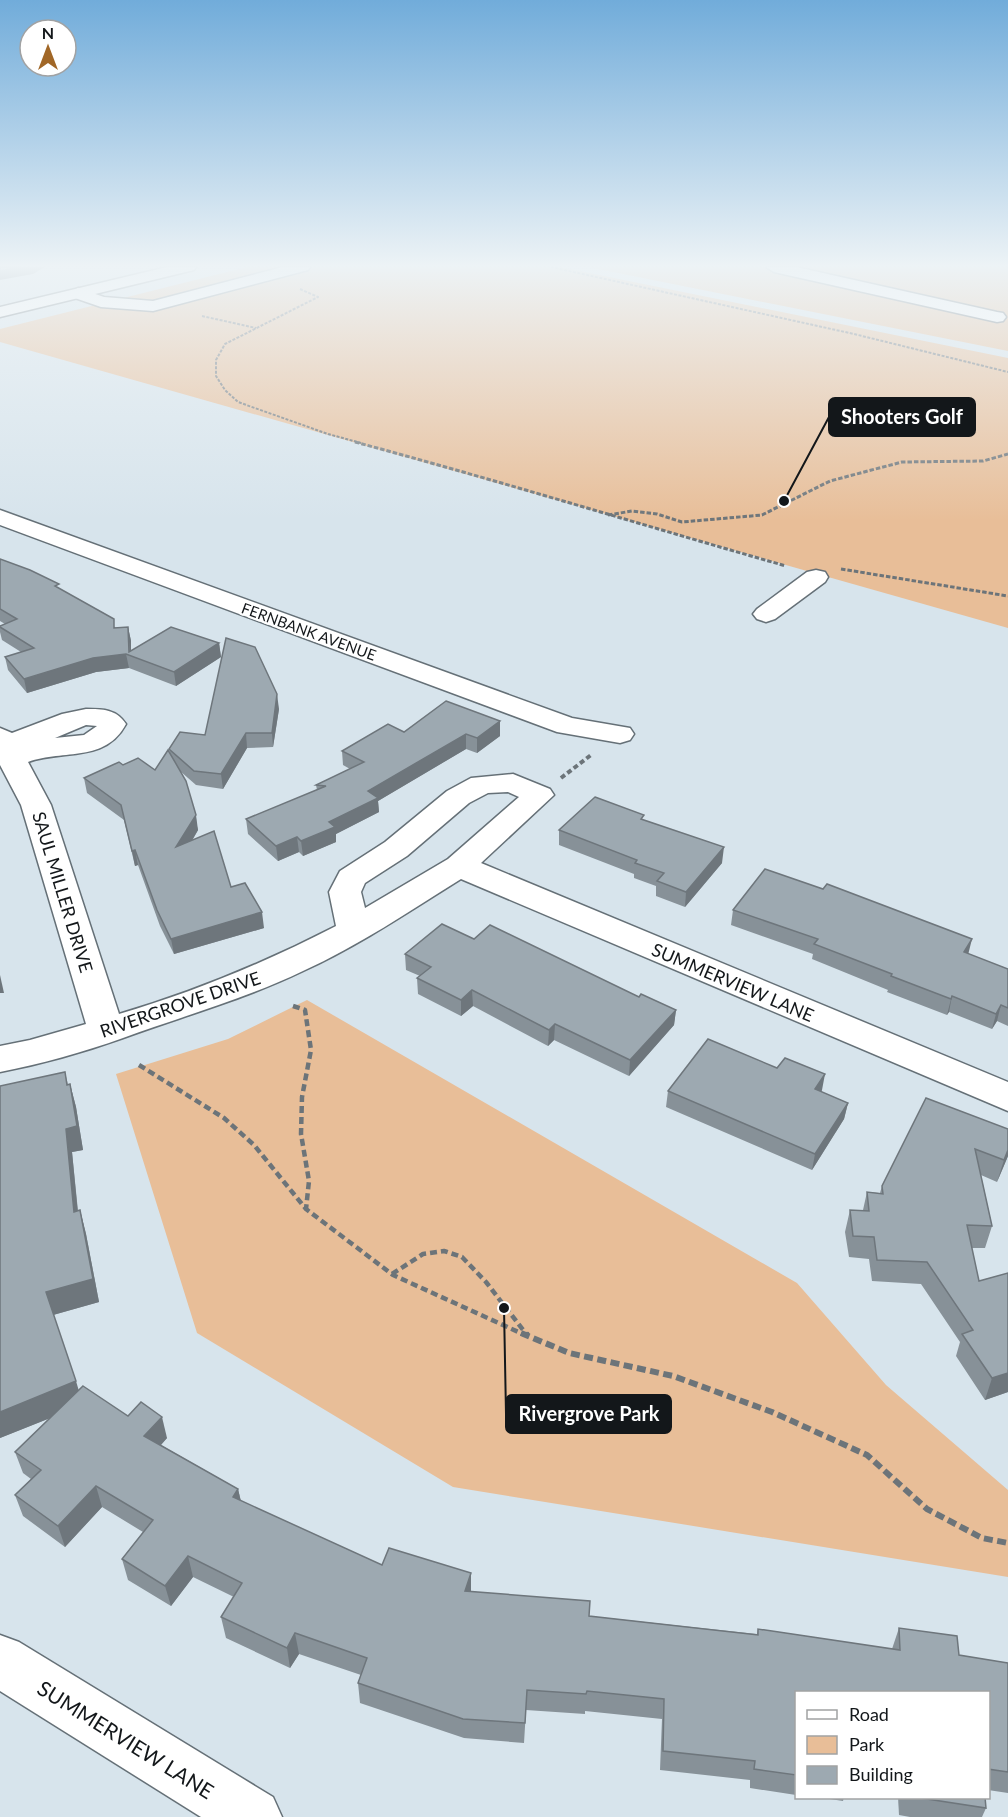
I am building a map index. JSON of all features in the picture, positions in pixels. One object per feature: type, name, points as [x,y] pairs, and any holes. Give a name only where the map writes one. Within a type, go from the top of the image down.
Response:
[{"type":"street","name":"FERNBANK AVENUE","points":[[0,517],[567,726],[620,734]]},
{"type":"street","points":[[766,614],[825,573]]},
{"type":"street","name":"SAUL MILLER DRIVE","points":[[4,746],[36,805],[106,1031]]},
{"type":"street","points":[[354,930],[345,892],[351,878],[396,849],[458,797],[482,784],[513,783],[539,795]]},
{"type":"street","name":"RIVERGROVE DRIVE","points":[[0,1059],[106,1031],[217,994],[292,963],[354,930],[459,866],[539,795]]},
{"type":"street","name":"SUMMERVIEW LANE","points":[[459,866],[1008,1097]]},
{"type":"street","name":"SUMMERVIEW LANE","points":[[0,1661],[253,1817]]},
{"type":"path","points":[[218,352],[214,359],[214,370],[226,392],[238,402],[328,434],[510,484],[605,515],[779,566],[790,566]]},
{"type":"path","points":[[926,352],[1008,372]]},
{"type":"path","points":[[605,515],[633,511],[657,514],[682,522],[762,515],[830,481],[902,462],[984,460],[1008,454]]},
{"type":"path","points":[[825,573],[930,582],[1008,596]]},
{"type":"path","points":[[539,795],[620,734]]},
{"type":"path","points":[[292,1006],[305,1010],[310,1032],[311,1050],[302,1097],[301,1134],[309,1181],[306,1209]]},
{"type":"path","points":[[139,1065],[224,1118],[254,1145],[306,1209],[392,1274],[569,1353],[673,1376],[772,1412],[867,1455],[927,1509],[982,1538],[1008,1543]]},
{"type":"path","points":[[392,1274],[423,1254],[444,1251],[462,1257],[486,1282],[527,1336]]},
{"type":"green space","points":[[35,352],[977,352],[1008,358],[1008,628]]},
{"type":"green space","points":[[307,1000],[797,1283],[886,1385],[1008,1490],[1008,1577],[453,1487],[197,1333],[116,1074],[228,1039]]},
{"type":"building","points":[[0,559],[59,584],[55,586],[114,619],[114,628],[128,627],[129,652],[171,627],[219,643],[174,672],[126,654],[93,658],[24,679],[5,657],[34,648],[0,627],[17,619],[0,609]]},
{"type":"building","points":[[226,638],[255,647],[277,694],[272,733],[246,733],[221,774],[194,771],[169,749],[180,732],[205,735]]},
{"type":"building","points":[[446,701],[500,721],[477,738],[466,734],[368,791],[378,798],[329,822],[335,827],[301,841],[297,837],[276,846],[246,819],[326,786],[316,785],[364,762],[342,751],[388,724],[404,732]]},
{"type":"building","points":[[168,750],[186,781],[196,815],[176,847],[214,831],[231,887],[245,883],[262,912],[171,939],[157,910],[135,850],[132,851],[121,805],[84,778],[119,762],[123,765],[138,758],[155,770]]},
{"type":"building","points":[[595,797],[644,815],[641,819],[724,847],[686,892],[657,881],[664,873],[559,830]]},
{"type":"building","points":[[765,869],[823,889],[827,884],[972,939],[964,952],[1008,969],[1008,1008],[1001,1005],[996,1014],[952,996],[951,999],[814,944],[818,939],[733,910]]},
{"type":"building","points":[[442,924],[474,939],[490,925],[639,997],[641,994],[676,1010],[630,1060],[555,1024],[549,1030],[472,990],[461,1000],[417,978],[431,967],[405,954]]},
{"type":"building","points":[[708,1039],[777,1068],[785,1058],[825,1074],[815,1089],[848,1103],[815,1154],[668,1091]]},
{"type":"building","points":[[65,1072],[67,1085],[70,1084],[77,1126],[66,1129],[74,1212],[80,1210],[93,1279],[46,1292],[76,1381],[0,1412],[0,1086]]},
{"type":"building","points":[[926,1098],[1008,1129],[1008,1150],[1004,1160],[975,1149],[992,1226],[967,1225],[979,1281],[1008,1273],[1008,1373],[992,1378],[962,1334],[973,1330],[927,1262],[877,1260],[874,1237],[853,1236],[850,1210],[869,1211],[867,1192],[883,1194],[882,1186]]},
{"type":"building","points":[[83,1386],[128,1416],[141,1402],[162,1417],[144,1436],[238,1489],[233,1497],[382,1565],[389,1548],[471,1573],[465,1591],[590,1601],[589,1616],[758,1635],[758,1629],[900,1650],[899,1628],[957,1636],[959,1655],[1008,1663],[1008,1772],[990,1769],[990,1691],[795,1691],[795,1775],[754,1769],[755,1761],[663,1751],[664,1699],[587,1691],[586,1694],[527,1690],[525,1723],[463,1719],[358,1683],[367,1658],[295,1633],[287,1648],[221,1617],[242,1583],[188,1556],[165,1586],[122,1559],[153,1520],[96,1486],[58,1526],[15,1495],[41,1470],[15,1452]]},
{"type":"building","points":[[927,1799],[985,1799],[986,1808]]},
{"type":"place","name":"Shooters Golf","points":[[784,501]]},
{"type":"place","name":"Rivergrove Park","points":[[504,1308]]}]
